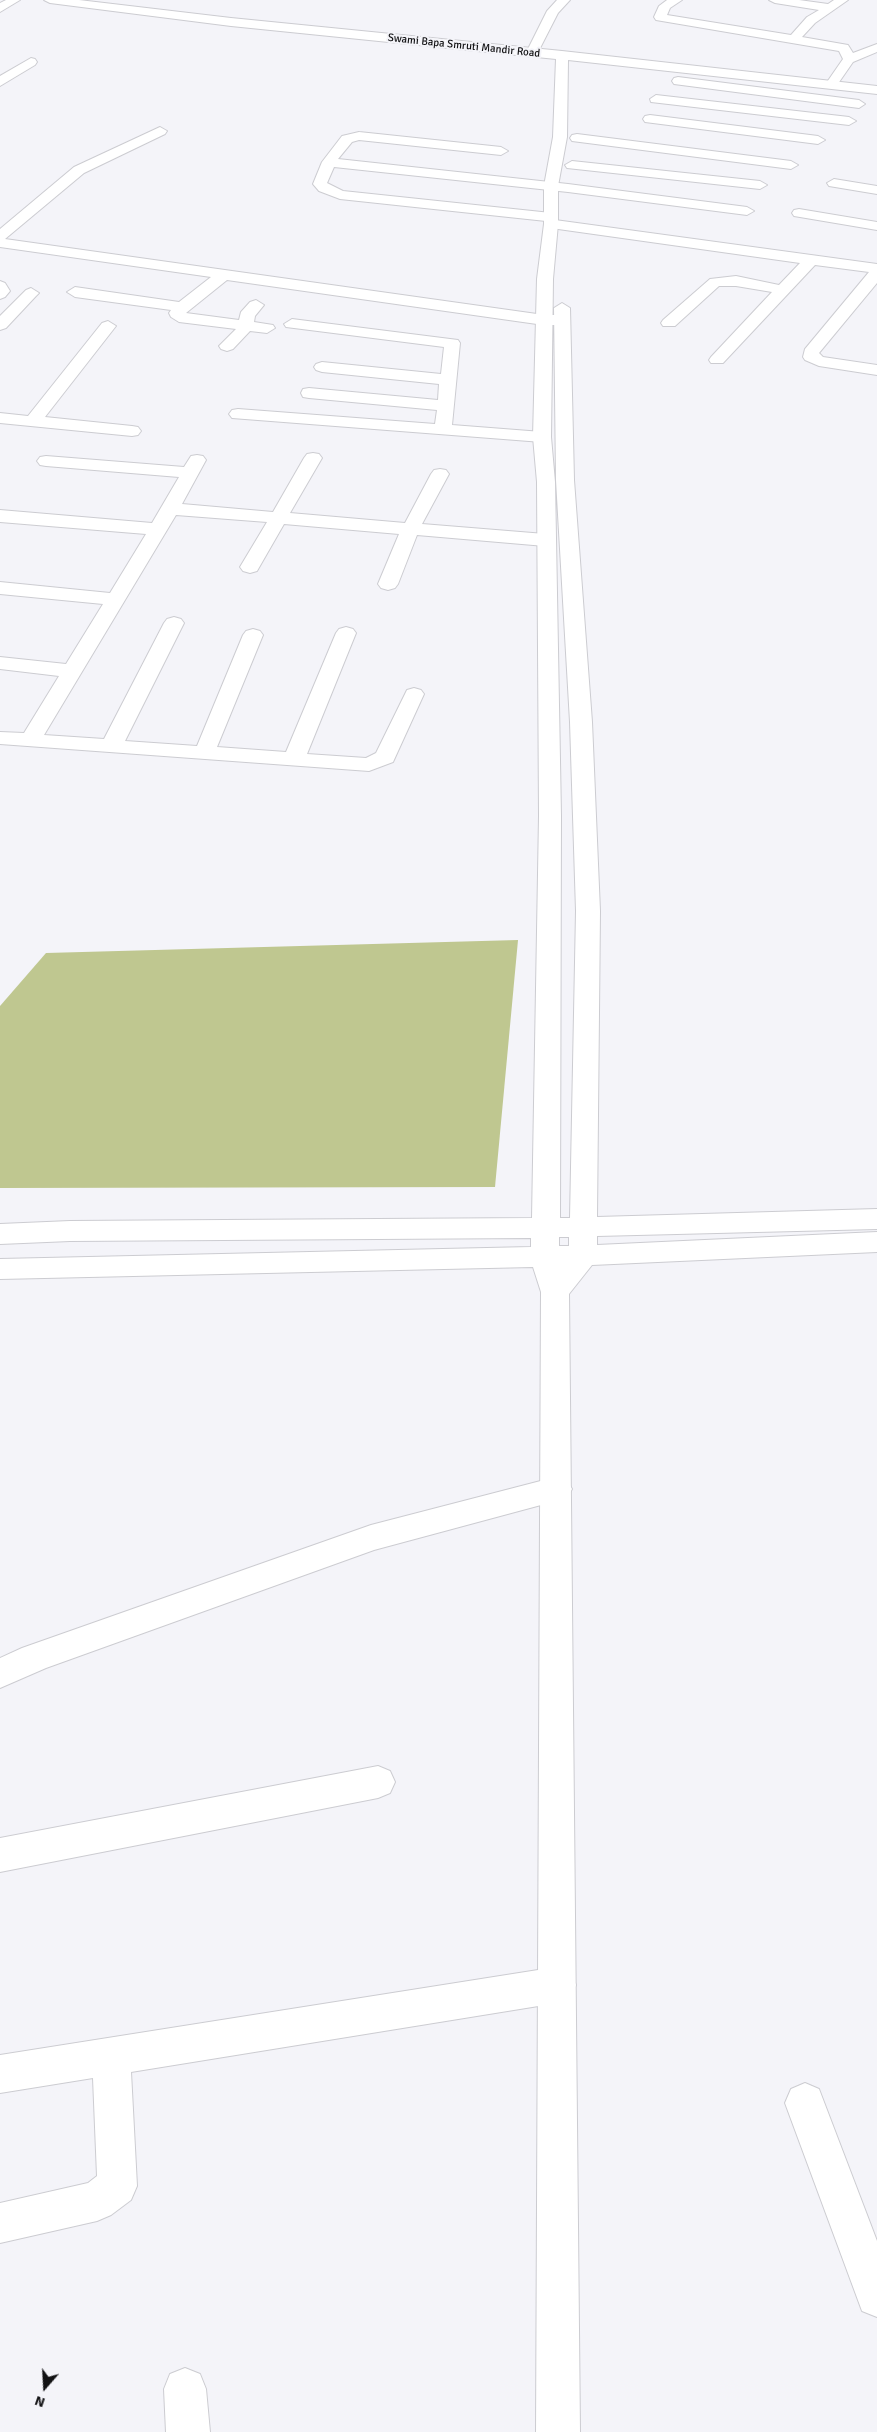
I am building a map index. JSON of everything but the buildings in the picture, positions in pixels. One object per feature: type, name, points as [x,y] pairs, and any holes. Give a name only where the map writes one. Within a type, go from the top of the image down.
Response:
[{"type":"street","points":[[0,8],[14,0]]},
{"type":"street","name":"Swami Bapa Smruti Mandir Road","points":[[50,0],[231,22],[533,50],[562,56],[790,81],[833,82],[877,90]]},
{"type":"street","points":[[114,0],[533,50],[833,82],[877,82]]},
{"type":"street","points":[[533,50],[553,11],[564,0]]},
{"type":"street","points":[[676,0],[665,6],[660,17],[844,48],[848,59]]},
{"type":"street","points":[[774,0],[830,8]]},
{"type":"street","points":[[794,39],[811,20],[842,0]]},
{"type":"street","points":[[833,82],[848,59],[877,48]]},
{"type":"street","points":[[558,2432],[555,1292],[544,1257],[546,1228],[550,816],[545,540],[546,482],[542,437],[553,320],[556,222],[560,186],[562,56]]},
{"type":"street","points":[[580,74],[581,57]]},
{"type":"street","points":[[0,82],[31,62]]},
{"type":"street","points":[[678,81],[859,104]]},
{"type":"street","points":[[746,131],[790,81]]},
{"type":"street","points":[[656,99],[849,121]]},
{"type":"street","points":[[650,119],[818,140]]},
{"type":"street","points":[[2,244],[79,170],[160,131]]},
{"type":"street","points":[[560,186],[572,165],[578,132],[791,165]]},
{"type":"street","points":[[501,151],[359,136],[347,139],[329,162],[320,184],[324,188],[340,195],[556,222],[877,271],[811,352],[811,357],[819,361],[877,370]]},
{"type":"street","points":[[329,162],[560,186],[747,211]]},
{"type":"street","points":[[572,165],[760,185]]},
{"type":"street","points":[[834,183],[877,190]]},
{"type":"street","points":[[799,213],[877,226]]},
{"type":"street","points":[[2,244],[553,320]]},
{"type":"street","points":[[717,360],[811,260]]},
{"type":"street","points":[[169,330],[181,312],[223,275]]},
{"type":"street","points":[[669,323],[715,282],[736,281],[783,290]]},
{"type":"street","points":[[0,286],[2,291],[0,294]]},
{"type":"street","points":[[75,292],[267,328]]},
{"type":"street","points":[[0,302],[26,299],[0,325]]},
{"type":"street","points":[[227,346],[246,325],[247,316],[256,305]]},
{"type":"street","points":[[553,320],[580,712],[588,911],[583,1256],[555,1292]]},
{"type":"street","points":[[292,324],[452,343],[443,430]]},
{"type":"street","points":[[34,422],[108,326]]},
{"type":"street","points":[[322,367],[449,380]]},
{"type":"street","points":[[309,393],[446,406]]},
{"type":"street","points":[[238,414],[542,437]]},
{"type":"street","points":[[0,418],[132,431]]},
{"type":"street","points":[[250,567],[313,458]]},
{"type":"street","points":[[30,740],[170,510],[193,467],[46,461]]},
{"type":"street","points":[[388,584],[410,530],[440,474]]},
{"type":"street","points":[[170,510],[545,540]]},
{"type":"street","points":[[0,516],[158,529]]},
{"type":"street","points":[[0,588],[115,599]]},
{"type":"street","points":[[112,747],[174,623]]},
{"type":"street","points":[[293,761],[346,633]]},
{"type":"street","points":[[204,754],[253,635]]},
{"type":"street","points":[[0,663],[73,671]]},
{"type":"street","points":[[2,741],[30,740],[293,761],[369,765],[385,757],[414,694]]},
{"type":"street","points":[[0,1269],[583,1256],[877,1218]]},
{"type":"street","points":[[0,1234],[70,1231],[546,1228],[583,1226],[877,1242]]},
{"type":"street","points":[[0,1674],[34,1658],[371,1538],[556,1489]]},
{"type":"street","points":[[0,1855],[378,1782]]},
{"type":"street","points":[[0,2074],[557,1985]]},
{"type":"street","points":[[0,2223],[97,2201],[117,2186],[111,2057]]},
{"type":"street","points":[[805,2103],[877,2296]]},
{"type":"street","points":[[185,2389],[188,2432]]},
{"type":"green space","points":[[518,940],[495,1187],[0,1188],[0,1006],[46,953]]}]
